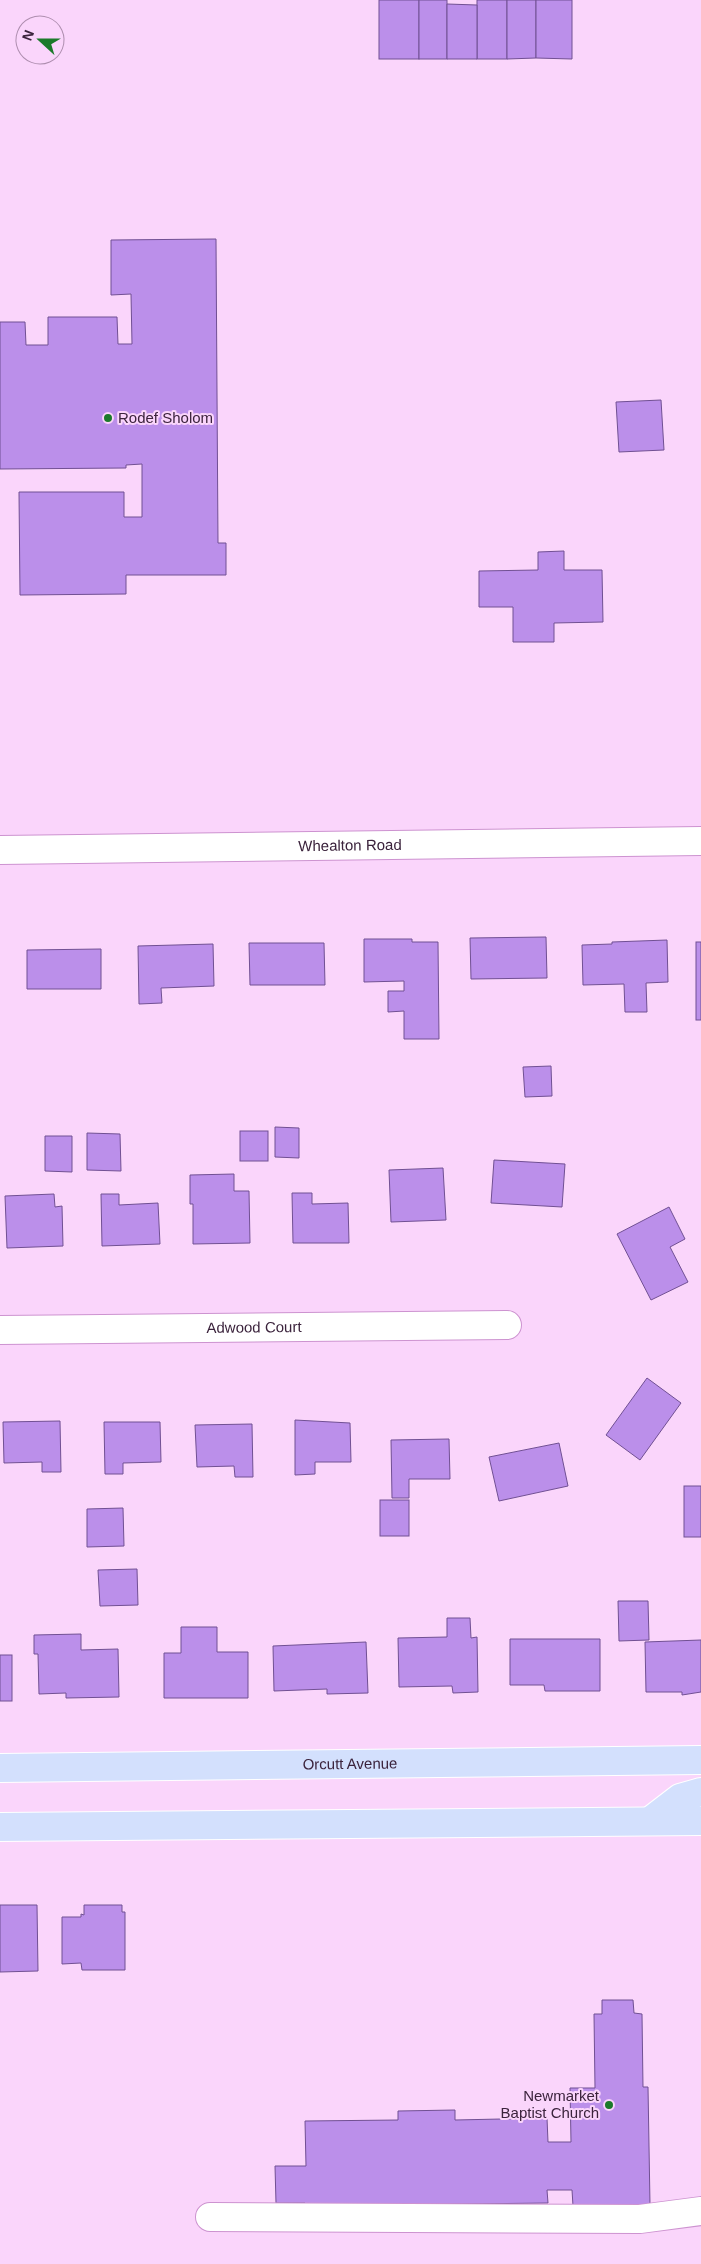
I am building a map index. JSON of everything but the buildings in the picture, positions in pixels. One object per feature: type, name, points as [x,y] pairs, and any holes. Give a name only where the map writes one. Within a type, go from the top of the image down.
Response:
[{"type":"main road","name":"Orcutt Avenue","points":[[0,1768],[701,1760]]},
{"type":"main road","points":[[650,1821],[680,1798],[701,1792]]},
{"type":"main road","points":[[0,1827],[701,1820]]},
{"type":"street","name":"Whealton Road","points":[[0,850],[701,841]]},
{"type":"street","name":"Adwood Court","points":[[0,1330],[507,1325]]},
{"type":"street","points":[[210,2216],[640,2219],[701,2211]]},
{"type":"place","name":"Rodef Sholom","points":[[108,418]]},
{"type":"place","name":"Newmarket Baptist Church","points":[[609,2105]]}]
